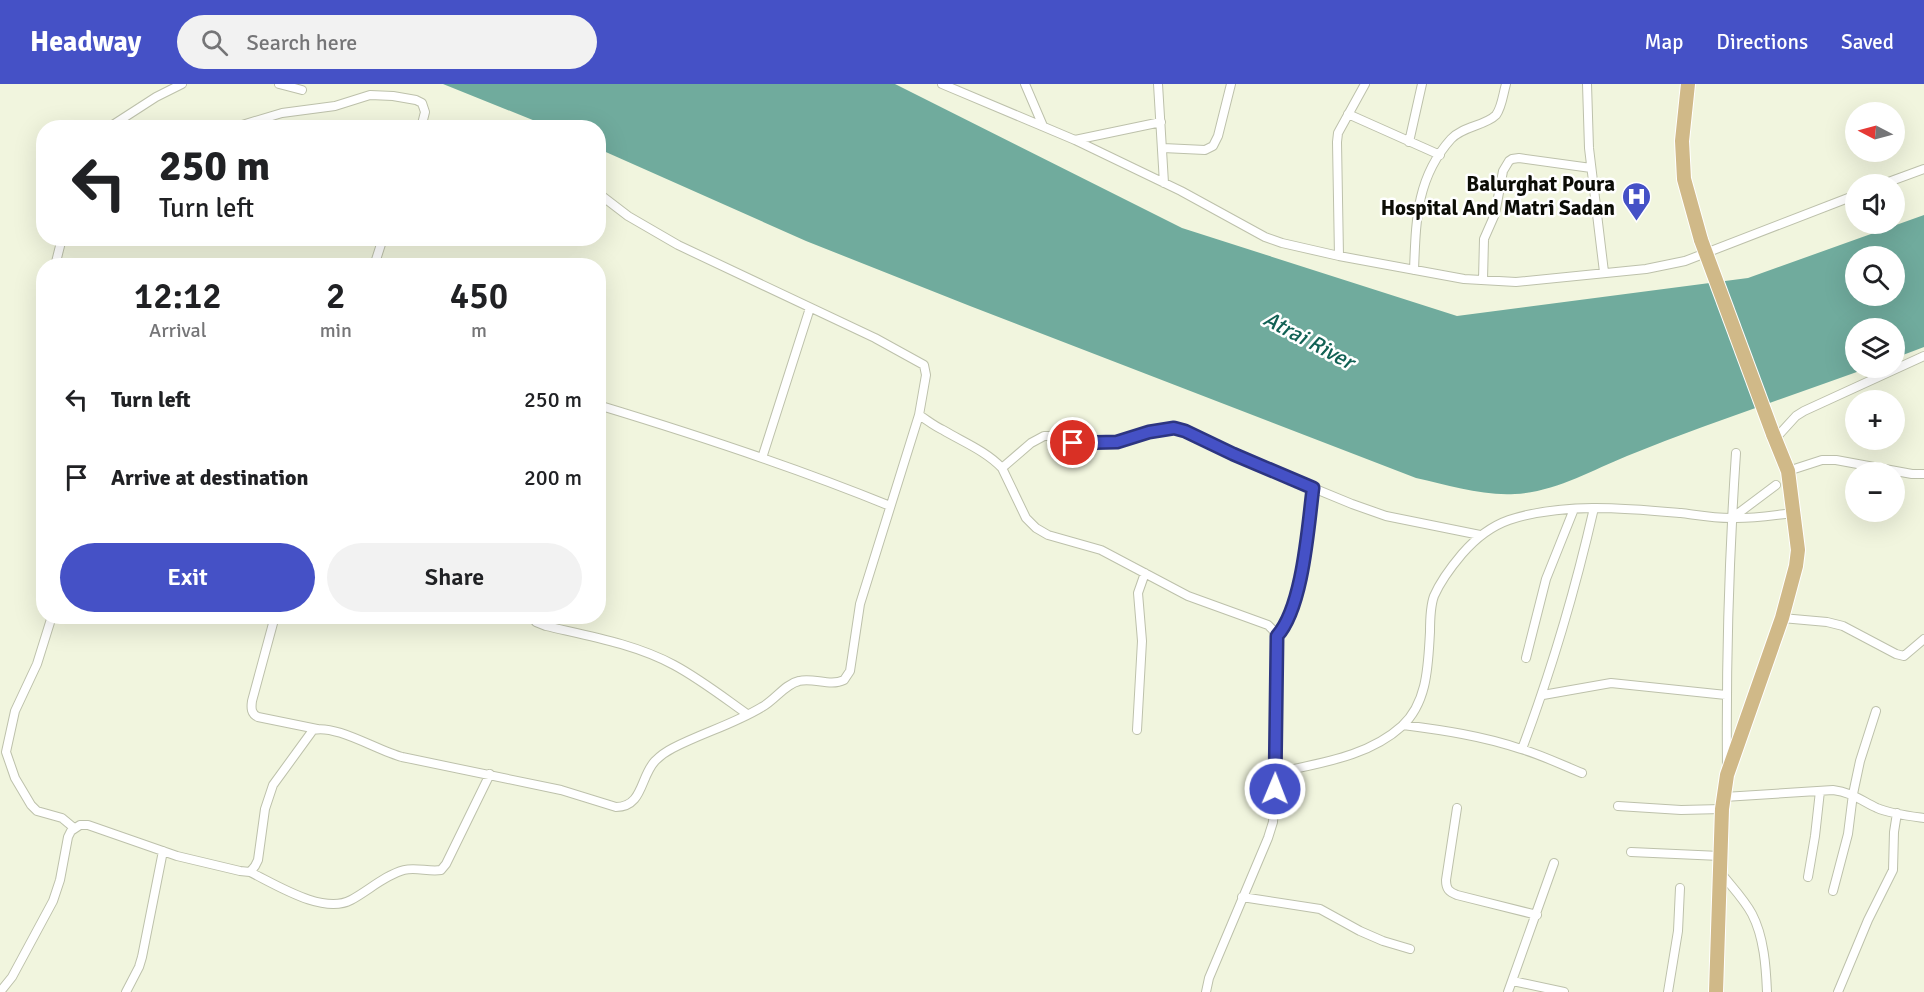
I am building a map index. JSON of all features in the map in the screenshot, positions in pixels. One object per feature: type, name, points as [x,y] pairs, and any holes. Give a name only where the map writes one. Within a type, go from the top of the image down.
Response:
[{"type":"main road","points":[[1688,84],[1682,141],[1684,179],[1701,240],[1788,471],[1798,550],[1782,618],[1727,775],[1720,856],[1716,992]]},
{"type":"street","points":[[120,120],[156,97],[182,84]]},
{"type":"street","points":[[279,84],[302,90]]},
{"type":"street","points":[[942,84],[1075,140],[1164,183],[1265,237],[1292,246],[1339,256],[1464,279],[1516,282],[1646,269],[1685,261],[1845,199]]},
{"type":"street","points":[[1025,84],[1042,126]]},
{"type":"street","points":[[1158,84],[1164,183]]},
{"type":"street","points":[[1163,148],[1205,150],[1214,146],[1231,84]]},
{"type":"street","points":[[1339,256],[1338,133],[1365,84]]},
{"type":"street","points":[[1409,142],[1422,84]]},
{"type":"street","points":[[1414,270],[1416,223],[1424,182],[1452,138],[1462,130],[1495,116],[1499,110],[1506,84]]},
{"type":"street","points":[[1587,84],[1591,168],[1604,272]]},
{"type":"street","points":[[259,120],[282,113],[335,106],[375,94],[416,100],[422,103],[425,112],[423,120]]},
{"type":"street","points":[[1348,114],[1440,155]]},
{"type":"street","points":[[1075,140],[1161,122]]},
{"type":"street","points":[[1483,280],[1484,239],[1495,214],[1503,171],[1509,161],[1519,158],[1591,168]]},
{"type":"street","points":[[1905,176],[1924,169]]},
{"type":"street","points":[[273,624],[252,701],[251,710],[258,717],[323,729],[348,736],[389,754],[561,790],[616,807],[622,807],[633,801],[655,761],[665,753],[776,699],[785,688],[798,681],[840,682],[848,675],[860,604],[919,414],[926,375],[924,365],[875,338],[678,245],[628,216],[606,199]]},
{"type":"street","points":[[762,458],[810,308]]},
{"type":"street","points":[[1774,436],[1804,411],[1924,356]]},
{"type":"street","points":[[606,407],[762,458],[890,506]]},
{"type":"street","points":[[919,414],[975,448],[1002,468],[1026,518],[1036,528],[1048,535],[1101,550],[1188,596],[1268,625],[1277,636]]},
{"type":"street","points":[[1002,468],[1031,443],[1044,436],[1053,436],[1073,443],[1117,442],[1149,432],[1174,428],[1313,488],[1386,516],[1480,534]]},
{"type":"street","points":[[1727,775],[1726,695],[1736,453]]},
{"type":"street","points":[[1788,471],[1822,460],[1836,460],[1912,474],[1924,474]]},
{"type":"street","points":[[1732,518],[1776,485]]},
{"type":"street","points":[[1206,992],[1209,978],[1273,822],[1276,773],[1277,636],[1285,627],[1294,603],[1305,553],[1313,488]]},
{"type":"street","points":[[1522,748],[1568,614],[1594,508]]},
{"type":"street","points":[[1276,773],[1364,750],[1403,725],[1412,714],[1427,676],[1430,614],[1434,596],[1445,574],[1480,534],[1509,520],[1574,509],[1629,508],[1732,518],[1794,513]]},
{"type":"street","points":[[1526,658],[1546,579],[1574,509]]},
{"type":"street","points":[[1137,730],[1142,641],[1138,593],[1145,573]]},
{"type":"street","points":[[1782,618],[1827,622],[1843,626],[1904,656],[1924,639]]},
{"type":"street","points":[[50,624],[37,664],[13,717],[6,752],[15,778],[31,805],[38,811],[62,818],[74,828]]},
{"type":"street","points":[[542,624],[628,646],[653,655],[705,684],[747,714]]},
{"type":"street","points":[[1542,695],[1611,683],[1726,695]]},
{"type":"street","points":[[1833,891],[1848,834],[1860,761],[1876,711]]},
{"type":"street","points":[[1403,725],[1446,731],[1522,748],[1582,773]]},
{"type":"street","points":[[250,872],[258,860],[265,809],[273,784],[310,733],[317,729]]},
{"type":"street","points":[[0,992],[12,977],[53,901],[60,880],[68,837],[74,828],[80,825],[88,825],[163,851],[210,864],[250,872],[299,897],[336,903],[348,902],[406,869],[441,870],[447,864],[490,774]]},
{"type":"street","points":[[1618,806],[1681,810],[1833,790],[1853,794],[1878,808],[1924,818]]},
{"type":"street","points":[[1808,877],[1820,791]]},
{"type":"street","points":[[1457,808],[1446,880],[1448,890],[1457,895],[1537,915]]},
{"type":"street","points":[[1838,992],[1868,920],[1893,870],[1897,813]]},
{"type":"street","points":[[126,992],[139,968],[142,957],[163,851]]},
{"type":"street","points":[[1631,852],[1720,856]]},
{"type":"street","points":[[1508,992],[1554,862]]},
{"type":"street","points":[[1721,872],[1751,912],[1755,921],[1767,972],[1767,992]]},
{"type":"street","points":[[1668,992],[1678,931],[1680,888]]},
{"type":"street","points":[[1242,897],[1320,909],[1368,934],[1410,949]]},
{"type":"street","points":[[1513,981],[1564,992]]},
{"type":"water","name":"Atrai River","points":[[443,84],[895,84],[1182,228],[1457,316],[1748,278],[1871,234],[1905,234],[1905,222],[1924,215],[1924,347],[1905,354],[1905,318],[1845,318],[1845,376],[1687,433],[1558,485],[1515,494],[1478,492],[1416,478],[806,241],[606,152],[606,120],[533,120]]},
{"type":"place","name":"Balurghat Poura Hospital And Matri Sadan","points":[[1636,222]]},
{"type":"route","points":[[1073,443],[1117,442],[1149,432],[1174,428],[1313,488],[1305,553],[1294,603],[1285,627],[1277,636],[1275,789]]}]
